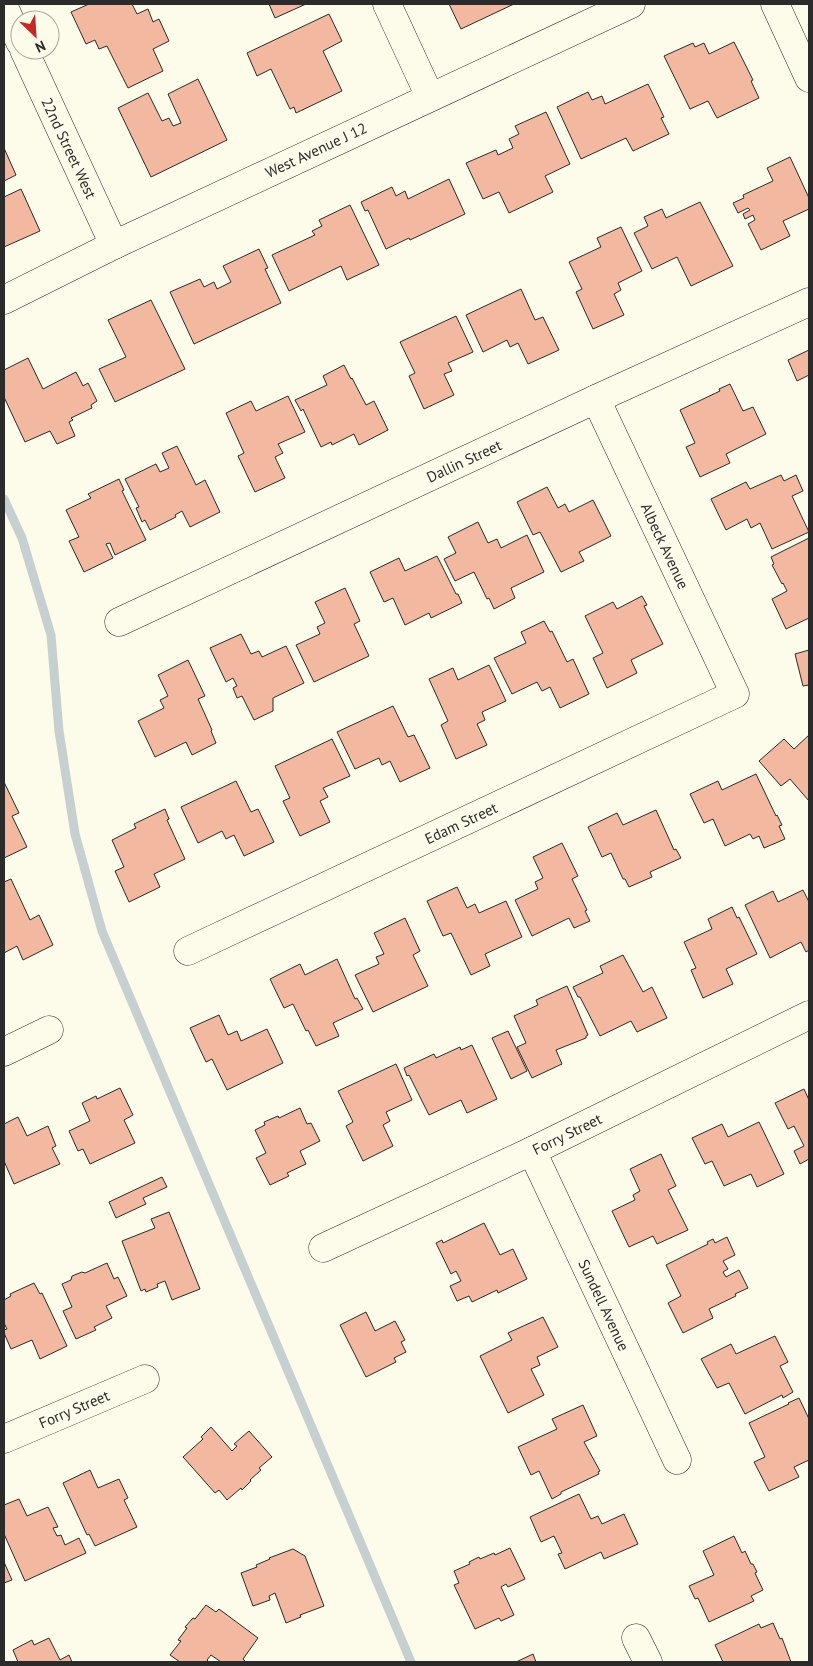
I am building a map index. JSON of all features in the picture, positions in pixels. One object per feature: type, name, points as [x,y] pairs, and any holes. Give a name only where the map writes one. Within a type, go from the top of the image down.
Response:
[{"type":"street","points":[[387,4],[430,97]]},
{"type":"street","name":"West Avenue J 12","points":[[4,300],[114,245],[631,4]]},
{"type":"street","points":[[775,4],[809,78]]},
{"type":"street","points":[[4,7],[10,20]]},
{"type":"street","name":"22nd Street West","points":[[29,60],[114,245]]},
{"type":"street","name":"Dallin Street","points":[[119,622],[596,399],[809,302]]},
{"type":"street","name":"Albeck Avenue","points":[[596,399],[735,694]]},
{"type":"street","name":"Edam Street","points":[[188,951],[735,694]]},
{"type":"street","name":"Forry Street","points":[[323,1248],[532,1151],[809,1015]]},
{"type":"street","points":[[4,1052],[49,1030]]},
{"type":"street","name":"Sundell Avenue","points":[[532,1151],[676,1460]]},
{"type":"street","name":"Forry Street","points":[[4,1439],[145,1379]]},
{"type":"street","points":[[636,1638],[648,1662]]},
{"type":"building","points":[[89,4],[132,4],[137,14],[148,9],[153,22],[159,19],[169,41],[153,49],[163,71],[128,88],[107,46],[99,49],[95,40],[86,44],[71,12]]},
{"type":"building","points":[[269,4],[306,4],[275,18]]},
{"type":"building","points":[[449,4],[514,4],[461,29]]},
{"type":"building","points":[[329,14],[342,41],[323,51],[342,91],[296,113],[294,107],[290,109],[271,69],[257,76],[247,53]]},
{"type":"building","points":[[734,42],[753,80],[751,81],[759,98],[717,118],[708,101],[690,109],[664,56],[693,43],[695,47],[704,43],[709,54]]},
{"type":"building","points":[[198,79],[227,140],[151,177],[118,108],[148,93],[162,121],[169,118],[173,126],[181,123],[168,94]]},
{"type":"building","points":[[648,84],[664,117],[661,118],[669,134],[633,151],[626,138],[581,159],[557,107],[588,92],[592,100],[602,96],[605,104]]},
{"type":"building","points":[[546,112],[570,164],[545,176],[553,192],[509,213],[499,192],[483,199],[466,163],[496,150],[498,155],[513,148],[509,139],[519,134],[515,126]]},
{"type":"building","points":[[4,148],[16,175],[4,181]]},
{"type":"building","points":[[790,157],[809,198],[809,209],[783,221],[790,236],[761,250],[748,224],[755,220],[753,215],[745,219],[743,214],[750,210],[748,208],[738,213],[733,203],[744,198],[743,195],[773,181],[767,168]]},
{"type":"building","points":[[449,179],[465,214],[386,249],[368,210],[365,211],[361,202],[392,187],[396,196],[405,191],[408,199]]},
{"type":"building","points":[[21,189],[40,231],[4,247],[4,197]]},
{"type":"building","points":[[700,202],[733,266],[691,286],[677,257],[652,269],[634,233],[648,226],[644,217],[662,209],[666,218]]},
{"type":"building","points":[[350,205],[379,265],[347,280],[341,266],[289,291],[272,255],[315,235],[312,231],[322,226],[319,220]]},
{"type":"building","points":[[621,227],[642,271],[618,283],[621,290],[614,294],[624,315],[593,329],[576,292],[582,289],[569,262],[601,247],[597,238]]},
{"type":"building","points":[[259,249],[268,268],[265,269],[281,303],[194,344],[170,292],[200,279],[204,287],[214,282],[217,289],[231,282],[223,266]]},
{"type":"building","points":[[521,289],[535,320],[543,317],[559,350],[528,364],[518,343],[510,347],[507,340],[483,352],[466,315]]},
{"type":"building","points":[[151,300],[185,369],[115,402],[99,369],[126,357],[108,320]]},
{"type":"building","points":[[456,316],[473,352],[448,363],[452,371],[444,374],[454,395],[424,409],[409,376],[415,373],[400,342]]},
{"type":"building","points":[[809,350],[809,375],[797,381],[788,360]]},
{"type":"building","points":[[28,358],[43,389],[76,372],[83,386],[88,383],[97,401],[91,405],[92,408],[71,418],[73,420],[69,422],[75,436],[57,444],[50,431],[25,442],[4,397],[4,370]]},
{"type":"building","points":[[344,365],[366,405],[374,401],[388,430],[359,445],[354,434],[332,445],[331,442],[321,447],[303,409],[301,411],[295,400],[327,385],[323,376]]},
{"type":"building","points":[[730,384],[743,411],[753,407],[766,434],[726,454],[730,463],[700,477],[686,447],[695,443],[680,410],[720,391],[719,389]]},
{"type":"building","points":[[288,396],[305,432],[278,444],[283,453],[275,457],[285,478],[255,492],[238,456],[244,453],[226,413],[251,401],[256,411]]},
{"type":"building","points":[[177,446],[196,485],[205,480],[220,512],[190,527],[182,511],[175,515],[176,517],[150,530],[145,520],[142,522],[136,508],[139,507],[125,479],[156,464],[160,472],[169,468],[162,453]]},
{"type":"building","points":[[781,475],[784,481],[796,475],[803,491],[792,496],[809,532],[772,549],[760,523],[751,528],[747,519],[726,530],[711,499],[746,482],[750,489]]},
{"type":"building","points":[[119,479],[124,490],[122,491],[146,540],[115,555],[110,543],[106,544],[113,558],[84,572],[69,541],[79,537],[66,510],[91,498],[88,494]]},
{"type":"building","points":[[547,487],[558,508],[565,504],[569,512],[593,500],[611,536],[579,552],[584,561],[561,572],[540,532],[533,535],[517,502]]},
{"type":"building","points":[[478,522],[488,543],[497,539],[501,548],[527,535],[544,572],[511,588],[515,598],[494,609],[474,572],[455,581],[444,559],[456,553],[448,537]]},
{"type":"building","points":[[809,538],[809,618],[786,629],[772,599],[787,591],[772,565],[774,564],[771,557]]},
{"type":"building","points":[[437,556],[462,603],[431,618],[429,613],[405,625],[393,598],[384,602],[370,572],[399,558],[405,571]]},
{"type":"building","points":[[345,588],[360,621],[354,624],[369,656],[314,682],[296,645],[320,634],[317,627],[325,623],[315,602]]},
{"type":"building","points":[[642,596],[647,605],[644,606],[663,644],[631,660],[637,673],[607,688],[593,658],[603,653],[585,616],[613,602],[617,609]]},
{"type":"building","points":[[544,621],[550,632],[552,631],[567,662],[573,659],[589,694],[560,708],[550,687],[542,691],[537,682],[512,694],[494,658],[526,643],[521,632]]},
{"type":"building","points":[[241,634],[251,654],[259,651],[262,657],[286,646],[304,683],[273,698],[273,711],[254,720],[242,696],[237,698],[233,688],[237,686],[233,678],[226,682],[210,648]]},
{"type":"building","points":[[809,650],[809,685],[803,686],[795,654]]},
{"type":"building","points":[[188,660],[205,696],[198,699],[216,743],[192,755],[186,742],[155,757],[138,721],[164,708],[160,700],[168,696],[158,675]]},
{"type":"building","points":[[489,665],[506,701],[482,712],[485,720],[477,724],[487,745],[456,759],[441,725],[448,721],[429,679],[453,668],[458,680]]},
{"type":"building","points":[[393,706],[408,737],[414,735],[430,768],[400,782],[390,761],[382,765],[379,758],[355,769],[337,732]]},
{"type":"building","points":[[809,735],[809,801],[790,779],[781,786],[759,761],[784,739],[794,749]]},
{"type":"building","points":[[332,739],[350,776],[323,788],[328,797],[320,801],[330,822],[300,836],[283,801],[290,798],[275,766]]},
{"type":"building","points":[[756,774],[782,825],[779,826],[785,839],[764,848],[759,836],[753,839],[750,834],[725,846],[713,819],[704,823],[690,794],[718,781],[722,790]]},
{"type":"building","points":[[236,781],[251,812],[258,809],[274,842],[244,856],[234,835],[226,839],[222,831],[198,843],[181,807]]},
{"type":"building","points":[[4,782],[19,813],[12,816],[27,847],[4,858]]},
{"type":"building","points":[[165,809],[169,819],[167,820],[185,859],[154,874],[160,887],[129,902],[115,871],[124,867],[112,840],[136,828],[134,824]]},
{"type":"building","points":[[656,810],[674,850],[676,849],[681,858],[650,872],[652,877],[629,887],[625,879],[623,879],[611,853],[602,857],[588,827],[617,813],[623,825]]},
{"type":"building","points":[[562,843],[578,876],[572,879],[587,910],[585,911],[590,921],[574,928],[569,918],[532,936],[515,900],[538,889],[535,882],[543,878],[533,857]]},
{"type":"building","points":[[11,879],[30,920],[39,915],[53,945],[23,960],[17,946],[4,953],[4,882]]},
{"type":"building","points":[[457,887],[467,908],[475,904],[479,913],[506,901],[522,937],[485,954],[490,966],[471,975],[451,933],[443,936],[427,901]]},
{"type":"building","points":[[803,890],[809,902],[809,950],[806,952],[801,942],[770,958],[745,905],[773,891],[778,902]]},
{"type":"building","points":[[732,907],[757,954],[726,969],[733,984],[703,998],[691,970],[696,968],[684,942],[712,929],[708,919]]},
{"type":"building","points":[[405,918],[420,951],[413,955],[428,986],[373,1012],[355,975],[379,964],[376,957],[384,954],[374,933]]},
{"type":"building","points":[[623,955],[643,992],[652,987],[667,1018],[637,1032],[631,1021],[600,1036],[573,987],[603,973],[600,966]]},
{"type":"building","points":[[337,959],[355,999],[357,998],[363,1009],[333,1023],[339,1036],[316,1046],[308,1030],[306,1031],[293,1004],[284,1008],[270,979],[300,964],[305,975]]},
{"type":"building","points":[[567,986],[588,1035],[586,1038],[556,1050],[562,1064],[532,1078],[517,1047],[526,1043],[514,1016],[538,1005],[536,1000]]},
{"type":"building","points":[[219,1015],[228,1035],[237,1031],[241,1041],[267,1029],[283,1063],[227,1090],[212,1059],[206,1062],[190,1028]]},
{"type":"building","points":[[508,1031],[527,1071],[511,1079],[492,1038]]},
{"type":"building","points":[[472,1045],[497,1099],[467,1113],[461,1100],[429,1115],[404,1068],[434,1054],[436,1058],[460,1047],[461,1050]]},
{"type":"building","points":[[396,1064],[412,1100],[386,1112],[390,1121],[383,1125],[393,1146],[363,1161],[346,1126],[353,1122],[338,1091]]},
{"type":"building","points":[[120,1088],[133,1115],[124,1120],[135,1143],[90,1164],[83,1149],[78,1151],[69,1131],[90,1121],[82,1103],[96,1096],[97,1099]]},
{"type":"building","points":[[804,1089],[809,1100],[809,1159],[800,1164],[794,1151],[804,1146],[794,1126],[788,1129],[775,1103]]},
{"type":"building","points":[[300,1108],[307,1124],[311,1123],[320,1141],[300,1151],[306,1164],[287,1173],[289,1176],[270,1185],[256,1158],[266,1153],[255,1130],[265,1125],[264,1122],[278,1116],[279,1118]]},
{"type":"building","points":[[18,1117],[27,1136],[48,1126],[56,1146],[52,1148],[60,1164],[14,1184],[4,1161],[4,1124]]},
{"type":"building","points":[[759,1122],[784,1174],[757,1187],[751,1174],[724,1186],[712,1161],[705,1164],[692,1138],[722,1124],[728,1137]]},
{"type":"building","points":[[661,1154],[676,1186],[668,1190],[688,1230],[657,1244],[653,1236],[629,1247],[612,1211],[635,1200],[633,1195],[640,1191],[630,1169]]},
{"type":"building","points":[[162,1177],[167,1187],[143,1198],[146,1204],[116,1218],[109,1202]]},
{"type":"building","points":[[169,1212],[200,1289],[172,1300],[165,1281],[157,1284],[158,1287],[146,1292],[145,1289],[141,1291],[122,1241],[155,1228],[151,1219]]},
{"type":"building","points":[[484,1223],[500,1255],[513,1249],[527,1279],[498,1293],[497,1290],[472,1302],[469,1296],[457,1301],[450,1286],[461,1281],[456,1271],[451,1274],[436,1243],[442,1240],[443,1243]]},
{"type":"building","points":[[727,1237],[735,1255],[723,1261],[728,1269],[723,1272],[726,1277],[739,1270],[748,1288],[709,1309],[713,1318],[683,1333],[668,1303],[681,1296],[666,1265],[708,1244],[707,1242],[713,1239],[715,1243]]},
{"type":"building","points":[[107,1263],[114,1279],[118,1277],[127,1296],[106,1306],[112,1318],[94,1327],[96,1330],[76,1339],[63,1311],[72,1307],[62,1284],[71,1280],[72,1276],[82,1272],[85,1273]]},
{"type":"building","points":[[34,1283],[40,1294],[42,1293],[67,1346],[40,1359],[32,1340],[11,1349],[4,1333],[4,1330],[7,1329],[4,1323],[4,1300],[11,1296],[10,1294]]},
{"type":"building","points":[[366,1312],[375,1331],[395,1321],[405,1340],[401,1342],[406,1352],[394,1358],[396,1362],[366,1377],[340,1325]]},
{"type":"building","points":[[543,1317],[558,1347],[537,1357],[540,1365],[531,1369],[544,1395],[508,1413],[480,1356],[512,1340],[508,1333]]},
{"type":"building","points":[[775,1336],[788,1362],[780,1366],[793,1392],[783,1398],[782,1395],[745,1414],[729,1383],[717,1388],[701,1359],[731,1344],[736,1354]]},
{"type":"building","points":[[799,1398],[809,1419],[809,1460],[794,1467],[799,1477],[769,1491],[754,1462],[765,1457],[749,1423]]},
{"type":"building","points":[[583,1405],[597,1436],[584,1442],[600,1471],[598,1472],[599,1474],[561,1492],[561,1494],[552,1499],[539,1471],[531,1475],[518,1447],[557,1429],[552,1419]]},
{"type":"building","points":[[211,1427],[232,1451],[237,1446],[234,1444],[249,1431],[272,1457],[259,1468],[261,1470],[242,1490],[241,1488],[227,1500],[219,1490],[215,1493],[183,1457],[203,1439],[201,1437]]},
{"type":"building","points":[[90,1470],[98,1488],[119,1479],[128,1498],[124,1500],[137,1527],[95,1546],[89,1534],[87,1535],[63,1483]]},
{"type":"building","points":[[579,1494],[591,1519],[598,1516],[602,1524],[624,1514],[638,1544],[604,1559],[601,1552],[565,1569],[558,1554],[562,1553],[554,1536],[541,1542],[530,1517]]},
{"type":"building","points":[[19,1499],[27,1516],[48,1507],[58,1527],[53,1528],[57,1536],[61,1535],[65,1545],[79,1538],[86,1553],[25,1581],[4,1534],[4,1505]]},
{"type":"building","points":[[734,1536],[742,1553],[745,1551],[751,1564],[753,1564],[763,1590],[751,1596],[754,1601],[709,1622],[698,1598],[695,1599],[689,1586],[714,1575],[703,1551]]},
{"type":"building","points":[[510,1548],[525,1579],[508,1587],[506,1584],[501,1587],[514,1615],[501,1621],[499,1618],[475,1629],[454,1585],[459,1583],[454,1571],[470,1564],[469,1562],[479,1557],[480,1559],[494,1553],[495,1555]]},
{"type":"building","points":[[293,1549],[305,1556],[324,1606],[300,1615],[301,1617],[286,1623],[275,1593],[269,1596],[270,1600],[253,1606],[241,1573],[257,1567],[256,1565],[269,1558]]},
{"type":"building","points":[[4,1562],[12,1580],[4,1583]]},
{"type":"building","points":[[206,1605],[216,1612],[219,1609],[258,1638],[243,1659],[244,1662],[221,1662],[211,1655],[207,1660],[209,1662],[180,1662],[170,1655],[181,1641],[178,1640],[187,1628],[185,1627],[193,1618],[195,1619]]},
{"type":"building","points":[[773,1623],[780,1639],[782,1638],[791,1662],[723,1662],[715,1645],[759,1624],[761,1628]]},
{"type":"building","points":[[49,1638],[60,1660],[69,1655],[72,1662],[18,1662],[13,1650],[32,1640],[34,1645]]},
{"type":"building","points":[[533,1654],[536,1662],[516,1662]]},
{"type":"waterway","points":[[4,499],[22,538],[51,635],[59,731],[75,834],[102,931],[411,1662]]}]
